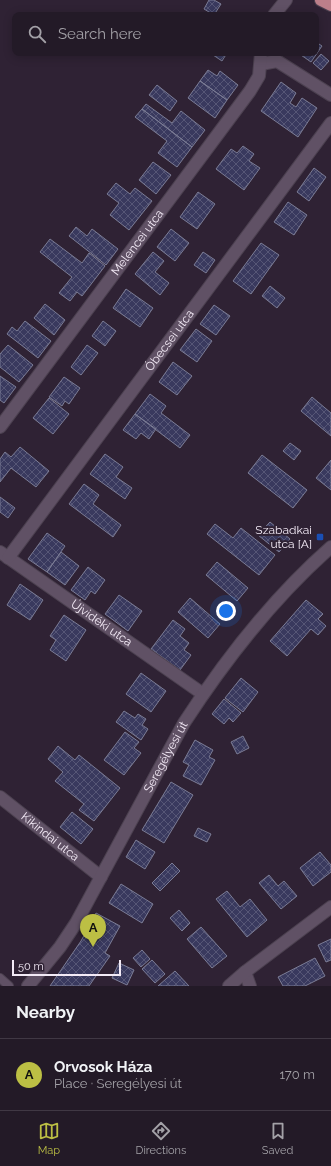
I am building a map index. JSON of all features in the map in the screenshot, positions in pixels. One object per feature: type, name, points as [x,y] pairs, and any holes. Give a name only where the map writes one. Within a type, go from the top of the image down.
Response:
[{"type":"main road","points":[[321,0],[331,5]]},
{"type":"street","points":[[276,12],[286,0]]},
{"type":"street","points":[[261,58],[278,61],[331,95]]},
{"type":"street","name":"Melencei utca","points":[[0,427],[250,91],[259,76],[261,58]]},
{"type":"street","name":"Óbecsei utca","points":[[4,555],[331,123]]},
{"type":"street","name":"Seregélyesi út","points":[[28,986],[60,947],[76,923],[184,723],[203,694],[274,604],[305,570],[331,547]]},
{"type":"street","name":"Újvidéki utca","points":[[4,555],[203,694]]},
{"type":"street","name":"Kikindai utca","points":[[0,797],[100,877]]},
{"type":"street","points":[[229,986],[245,972],[331,907]]},
{"type":"street","points":[[245,972],[250,986]]},
{"type":"lane","points":[[0,978],[9,986]]},
{"type":"building","points":[[209,0],[214,0],[221,4],[216,12],[209,12],[204,9]]},
{"type":"building","points":[[321,54],[329,61],[321,70],[313,63]]},
{"type":"building","points":[[214,56],[225,56],[222,61]]},
{"type":"building","points":[[302,56],[315,56],[311,62]]},
{"type":"building","points":[[208,70],[217,76],[220,71],[238,85],[227,100],[200,81]]},
{"type":"building","points":[[200,81],[227,100],[215,118],[188,98]]},
{"type":"building","points":[[281,82],[296,93],[290,103],[296,107],[302,98],[317,108],[298,137],[261,111]]},
{"type":"building","points":[[157,85],[177,101],[170,111],[149,95]]},
{"type":"building","points":[[146,104],[172,123],[181,111],[205,130],[192,147],[142,109]]},
{"type":"building","points":[[142,109],[192,147],[177,167],[158,153],[167,141],[135,117]]},
{"type":"building","points":[[243,146],[254,154],[249,161],[260,168],[244,190],[216,169],[231,149],[237,153]]},
{"type":"building","points":[[153,162],[171,175],[156,194],[139,180]]},
{"type":"building","points":[[314,168],[326,177],[309,201],[297,192]]},
{"type":"building","points":[[116,183],[130,194],[135,188],[152,201],[129,230],[110,215],[119,203],[107,194]]},
{"type":"building","points":[[198,192],[215,204],[197,229],[180,217]]},
{"type":"building","points":[[288,202],[307,215],[294,235],[274,222]]},
{"type":"building","points":[[76,227],[87,236],[92,229],[118,249],[106,265],[69,236]]},
{"type":"building","points":[[171,229],[189,243],[175,261],[157,247]]},
{"type":"building","points":[[50,239],[82,263],[89,253],[105,266],[82,296],[77,292],[70,301],[59,293],[72,277],[40,252]]},
{"type":"building","points":[[261,243],[279,255],[251,294],[233,281]]},
{"type":"building","points":[[153,252],[164,261],[155,272],[169,283],[160,295],[135,274]]},
{"type":"building","points":[[203,252],[215,260],[206,273],[194,265]]},
{"type":"building","points":[[270,286],[285,298],[277,308],[262,296]]},
{"type":"building","points":[[126,289],[153,308],[140,327],[113,308]]},
{"type":"building","points":[[45,304],[65,320],[54,335],[34,318]]},
{"type":"building","points":[[214,305],[230,316],[216,335],[200,324]]},
{"type":"building","points":[[25,321],[51,341],[38,358],[7,334],[12,327],[17,331]]},
{"type":"building","points":[[103,321],[116,331],[105,346],[92,336]]},
{"type":"building","points":[[196,329],[212,341],[197,362],[180,350]]},
{"type":"building","points":[[8,345],[33,365],[19,382],[0,367],[0,354]]},
{"type":"building","points":[[87,345],[98,353],[81,375],[71,367]]},
{"type":"building","points":[[173,362],[192,376],[177,395],[159,382]]},
{"type":"building","points":[[0,376],[16,387],[4,403],[0,400]]},
{"type":"building","points":[[64,377],[80,388],[69,404],[65,401],[62,406],[49,397]]},
{"type":"building","points":[[150,394],[166,406],[161,413],[190,435],[180,448],[135,414]]},
{"type":"building","points":[[312,397],[331,413],[331,436],[301,411]]},
{"type":"building","points":[[49,398],[69,414],[53,434],[33,418]]},
{"type":"building","points":[[135,414],[156,429],[149,439],[141,433],[136,439],[123,430]]},
{"type":"building","points":[[290,443],[301,451],[294,460],[283,451]]},
{"type":"building","points":[[20,447],[49,471],[36,487],[11,468],[0,482],[0,459],[5,452],[11,457]]},
{"type":"building","points":[[105,454],[123,467],[116,477],[132,488],[125,499],[90,474]]},
{"type":"building","points":[[262,455],[307,490],[293,508],[248,473]]},
{"type":"building","points":[[331,460],[331,490],[316,478]]},
{"type":"building","points":[[84,484],[99,495],[93,504],[121,525],[113,537],[69,504]]},
{"type":"building","points":[[0,497],[15,508],[8,518],[0,512]]},
{"type":"building","points":[[270,522],[290,539],[279,552],[258,535]]},
{"type":"building","points":[[215,524],[233,538],[241,528],[275,555],[259,575],[207,534]]},
{"type":"building","points":[[47,533],[65,546],[47,572],[28,559]]},
{"type":"building","points":[[61,552],[79,566],[65,585],[47,572]]},
{"type":"building","points":[[217,562],[248,588],[237,601],[206,575]]},
{"type":"building","points":[[88,567],[105,580],[95,594],[91,591],[85,600],[71,590]]},
{"type":"building","points":[[20,584],[43,600],[30,620],[7,605]]},
{"type":"building","points":[[119,595],[142,611],[128,631],[105,614]]},
{"type":"building","points":[[190,598],[220,624],[208,638],[178,612]]},
{"type":"building","points":[[306,600],[323,614],[318,619],[326,626],[318,635],[311,629],[287,656],[270,641]]},
{"type":"building","points":[[64,615],[86,630],[66,661],[50,650],[56,640],[50,636]]},
{"type":"building","points":[[173,620],[185,629],[180,636],[189,643],[184,650],[191,655],[180,670],[151,649]]},
{"type":"building","points":[[141,673],[166,691],[151,712],[126,694]]},
{"type":"building","points":[[241,678],[258,692],[243,712],[225,698]]},
{"type":"building","points":[[224,699],[241,713],[233,722],[229,718],[224,724],[212,714]]},
{"type":"building","points":[[124,711],[135,718],[138,714],[146,719],[142,725],[148,729],[141,740],[116,722]]},
{"type":"building","points":[[125,732],[139,742],[134,748],[141,753],[124,775],[104,760]]},
{"type":"building","points":[[243,736],[249,748],[237,754],[231,742]]},
{"type":"building","points":[[195,740],[213,750],[209,757],[215,760],[201,785],[183,776],[189,765],[183,762]]},
{"type":"building","points":[[58,746],[75,760],[79,755],[120,788],[94,821],[79,810],[84,804],[55,781],[63,772],[48,759]]},
{"type":"building","points":[[171,782],[193,795],[164,843],[142,830]]},
{"type":"building","points":[[72,812],[93,829],[81,844],[60,827]]},
{"type":"building","points":[[198,828],[211,834],[207,842],[194,836]]},
{"type":"building","points":[[136,840],[155,852],[145,869],[126,857]]},
{"type":"building","points":[[320,852],[331,865],[331,872],[313,886],[300,868]]},
{"type":"building","points":[[172,863],[180,871],[160,891],[152,883]]},
{"type":"building","points":[[269,875],[278,886],[284,881],[297,896],[281,909],[259,883]]},
{"type":"building","points":[[121,884],[153,904],[142,923],[109,903]]},
{"type":"building","points":[[227,891],[240,907],[250,899],[267,920],[247,937],[216,899]]},
{"type":"building","points":[[179,910],[190,923],[182,931],[170,918]]},
{"type":"building","points":[[96,913],[120,926],[105,953],[110,956],[89,986],[50,986],[81,941]]},
{"type":"building","points":[[201,927],[227,956],[212,968],[187,939]]},
{"type":"building","points":[[331,939],[331,960],[326,962],[318,945]]},
{"type":"building","points":[[142,950],[150,959],[141,967],[133,958]]},
{"type":"building","points":[[315,958],[325,976],[305,986],[283,986],[278,977]]},
{"type":"building","points":[[152,960],[165,974],[155,983],[142,969]]},
{"type":"building","points":[[119,963],[134,970],[127,985],[112,978]]},
{"type":"building","points":[[175,971],[189,986],[158,986]]},
{"type":"place","name":"Szabadkai utca [A]","points":[[320,537]]},
{"type":"place","name":"Orvosok Háza","points":[[93,947]]}]
